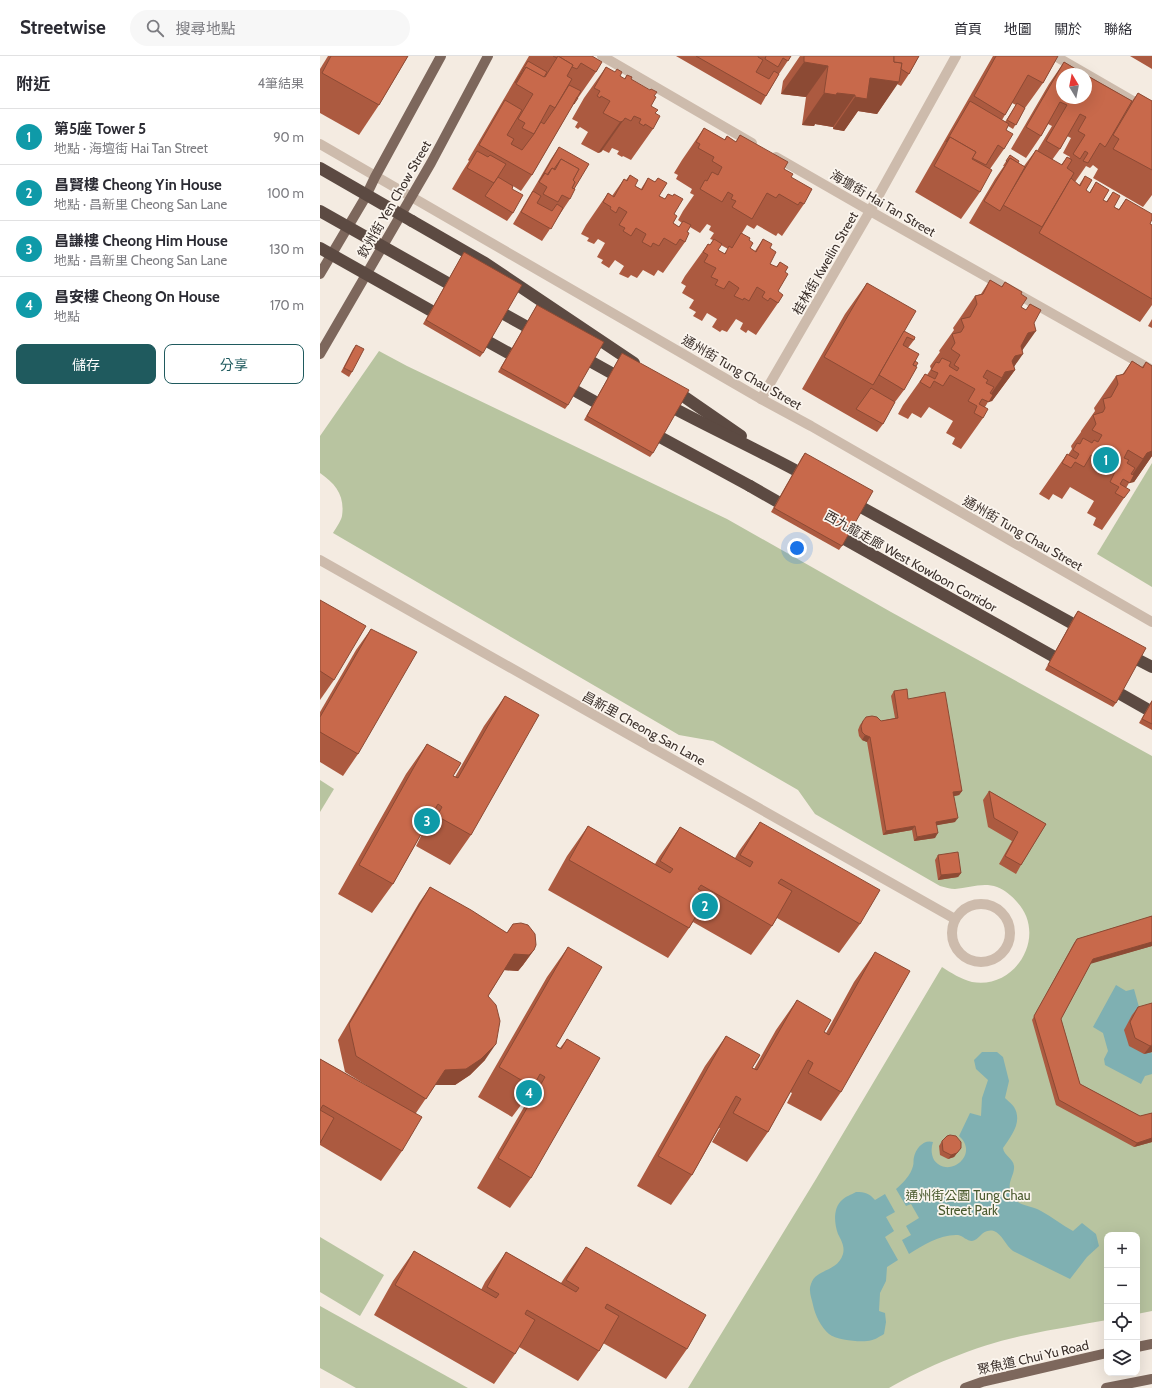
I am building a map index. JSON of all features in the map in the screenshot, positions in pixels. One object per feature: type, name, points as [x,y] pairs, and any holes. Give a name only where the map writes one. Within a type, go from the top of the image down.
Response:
[{"type":"highway","points":[[320,168],[485,262],[644,369]]},
{"type":"highway","points":[[320,211],[468,294]]},
{"type":"highway","points":[[320,248],[454,323]]},
{"type":"highway","points":[[482,302],[550,340]]},
{"type":"highway","points":[[468,331],[530,365]]},
{"type":"highway","points":[[571,351],[632,385]]},
{"type":"highway","points":[[550,376],[619,414]]},
{"type":"highway","points":[[664,383],[710,414],[766,455]]},
{"type":"highway","points":[[652,396],[700,423],[815,481]]},
{"type":"highway","name":"西九龍走廊 West Kowloon Corridor","points":[[640,426],[805,517]]},
{"type":"highway","name":"西九龍走廊 West Kowloon Corridor","points":[[842,496],[1097,637]]},
{"type":"highway","name":"西九龍走廊 West Kowloon Corridor","points":[[819,525],[1076,669]]},
{"type":"highway","points":[[1118,648],[1152,667]]},
{"type":"highway","points":[[1096,681],[1152,712]]},
{"type":"main road","name":"欽州街 Yen Chow Street","points":[[320,274],[366,198],[441,56]]},
{"type":"main road","name":"欽州街 Yen Chow Street","points":[[320,354],[431,163],[488,56]]},
{"type":"main road","points":[[1140,1346],[1152,1344]]},
{"type":"main road","name":"聚魚道 Chui Yu Road","points":[[965,1388],[982,1382],[1104,1354]]},
{"type":"main road","points":[[1106,1388],[1152,1379]]},
{"type":"street","name":"海壇街 Hai Tan Street","points":[[602,56],[870,211],[1152,370]]},
{"type":"street","name":"桂林街 Kweilin Street","points":[[761,399],[870,211],[956,56]]},
{"type":"street","points":[[1055,56],[1152,112]]},
{"type":"street","name":"通州街 Tung Chau Street","points":[[320,144],[761,399],[1152,622]]},
{"type":"street","name":"昌新里 Cheong San Lane","points":[[320,560],[955,919]]},
{"type":"street","points":[[979,904],[989,905],[998,909],[1009,924],[1009,943],[997,958],[988,962],[969,960],[961,955],[955,947],[952,938],[952,928],[955,919],[969,906],[979,904]]},
{"type":"green space","name":"通州街公園 Tung Chau Street Park","points":[[379,351],[407,366],[727,519],[891,612],[1152,756],[1152,1311],[1140,1313],[1140,1232],[1104,1232],[1104,1321],[1036,1333],[991,1344],[938,1363],[889,1388],[688,1388],[816,1179],[942,967],[956,976],[972,982],[988,982],[1002,978],[1014,969],[1023,957],[1028,944],[1029,930],[1026,915],[1017,902],[1006,891],[997,887],[981,885],[955,889],[940,886],[815,814],[798,790],[713,741],[679,735],[333,533],[342,516],[343,509],[341,497],[335,486],[320,473],[320,436]]},
{"type":"green space","points":[[1152,463],[1152,587],[1097,554]]},
{"type":"green space","points":[[320,780],[334,789],[320,812]]},
{"type":"green space","points":[[320,1237],[384,1275],[360,1316],[320,1292]]},
{"type":"green space","points":[[320,1306],[468,1388],[356,1388],[320,1368]]},
{"type":"water","points":[[1116,985],[1126,991],[1134,989],[1152,1054],[1152,1074],[1145,1076],[1141,1084],[1105,1065],[1104,1059],[1108,1051],[1103,1033],[1093,1027]]},
{"type":"water","points":[[982,1052],[997,1052],[1003,1057],[1009,1081],[1005,1098],[1013,1106],[1016,1113],[1017,1123],[1015,1129],[1003,1148],[1014,1166],[1010,1187],[1012,1196],[1019,1203],[1041,1211],[1073,1231],[1082,1223],[1096,1234],[1099,1246],[1087,1257],[1070,1279],[1013,1251],[994,1231],[987,1231],[972,1241],[958,1235],[945,1236],[926,1244],[909,1254],[902,1240],[911,1235],[906,1226],[919,1218],[911,1204],[906,1206],[896,1189],[910,1173],[915,1154],[924,1143],[930,1141],[933,1142],[932,1156],[940,1165],[947,1167],[954,1166],[964,1157],[966,1150],[965,1143],[959,1136],[970,1113],[981,1116],[982,1098],[988,1080],[976,1069],[974,1060]]},
{"type":"water","points":[[856,1192],[867,1193],[875,1200],[885,1194],[895,1212],[886,1217],[894,1231],[885,1237],[898,1260],[887,1267],[886,1281],[880,1293],[879,1311],[885,1313],[886,1322],[884,1334],[869,1341],[847,1340],[837,1338],[829,1334],[823,1328],[817,1317],[810,1292],[811,1284],[817,1275],[832,1268],[840,1260],[843,1254],[843,1246],[836,1225],[836,1211],[842,1200]]},
{"type":"building","points":[[331,56],[408,56],[379,105],[322,73]]},
{"type":"building","points":[[558,56],[592,56],[602,62],[596,72],[581,63],[577,69],[572,67],[573,65]]},
{"type":"building","points":[[558,56],[573,65],[567,76],[572,79],[555,108],[550,105],[534,134],[522,128],[525,123],[518,119],[533,94],[516,84],[526,67],[545,77]]},
{"type":"building","points":[[696,56],[758,56],[763,60],[756,72],[769,79],[774,71],[779,74],[766,96]]},
{"type":"building","points":[[766,56],[791,56],[788,61],[783,58],[778,67],[765,59]]},
{"type":"building","points":[[804,56],[894,56],[894,62],[902,63],[899,82],[870,78],[867,99],[855,97],[855,95],[837,93],[836,95],[824,93],[828,66],[804,62]]},
{"type":"building","points":[[894,56],[919,56],[909,74],[901,69],[902,63],[894,62]]},
{"type":"building","points":[[996,56],[1058,56],[1043,83],[1028,75],[1005,115],[974,96]]},
{"type":"building","points":[[528,61],[547,72],[544,77],[526,67],[515,83]]},
{"type":"building","points":[[1064,62],[1074,68],[1060,68]]},
{"type":"building","points":[[606,67],[615,72],[617,69],[622,72],[620,76],[625,79],[627,75],[632,77],[631,79],[650,90],[651,89],[657,92],[651,106],[658,110],[655,113],[660,116],[653,129],[645,124],[644,126],[639,123],[641,119],[634,116],[631,121],[625,118],[620,122],[603,113],[610,101],[601,96],[600,98],[597,96],[600,91],[594,88]]},
{"type":"building","points":[[1056,76],[1056,104],[1059,104],[1041,136],[1026,127]]},
{"type":"building","points":[[1092,78],[1132,101],[1105,147],[1100,143],[1088,163],[1083,161],[1088,153],[1085,151],[1080,159],[1073,154],[1085,135],[1078,131],[1086,117],[1080,114],[1060,149],[1046,141],[1067,105],[1065,104],[1092,104]]},
{"type":"building","points":[[569,85],[581,91],[532,175],[479,145],[505,100],[522,110],[507,135],[514,139],[511,144],[522,150],[541,122],[544,124]]},
{"type":"building","points":[[1138,93],[1152,101],[1152,170],[1113,149],[1119,139],[1113,135]]},
{"type":"building","points":[[970,101],[1009,124],[1006,130],[1013,134],[1004,149],[998,145],[986,165],[972,158],[976,152],[950,137],[946,142]]},
{"type":"building","points":[[1017,103],[1025,108],[1016,125],[1007,120]]},
{"type":"building","points":[[704,128],[725,140],[727,136],[736,142],[740,135],[788,162],[784,169],[793,174],[791,177],[812,189],[804,204],[800,202],[798,205],[779,194],[776,198],[767,193],[752,219],[732,207],[736,201],[731,199],[733,195],[728,192],[722,202],[700,189],[712,172],[718,175],[722,167],[712,161],[714,157],[698,148],[700,144],[696,142]]},
{"type":"building","points":[[950,137],[976,152],[972,159],[992,170],[980,192],[934,166]]},
{"type":"building","points":[[559,147],[589,164],[574,189],[572,188],[575,182],[573,180],[579,169],[561,159],[554,169],[552,168],[547,175],[545,173],[539,182]]},
{"type":"building","points":[[1036,150],[1062,165],[1067,157],[1072,160],[1067,168],[1074,173],[1042,227],[1003,205]]},
{"type":"building","points":[[477,151],[488,157],[490,155],[506,164],[494,183],[467,168]]},
{"type":"building","points":[[1010,155],[1019,161],[1018,163],[1010,158],[1007,162],[1006,161]]},
{"type":"building","points":[[1010,158],[1025,167],[1000,211],[984,201]]},
{"type":"building","points":[[561,159],[579,169],[573,180],[575,182],[572,188],[575,189],[570,199],[562,195],[558,202],[543,194],[547,187],[539,182],[545,173],[548,175],[552,168],[555,170]]},
{"type":"building","points":[[630,175],[638,180],[635,186],[642,190],[648,178],[655,182],[658,178],[667,183],[659,196],[665,199],[668,194],[673,196],[674,194],[683,199],[674,214],[677,216],[673,223],[679,227],[683,221],[691,225],[687,232],[689,233],[685,242],[680,239],[676,245],[664,238],[659,246],[653,243],[651,247],[642,242],[646,234],[636,228],[631,236],[623,231],[625,228],[619,225],[627,212],[619,207],[616,213],[610,209],[611,207],[603,202],[608,193],[614,197],[624,179],[627,181]]},
{"type":"building","points":[[1085,176],[1092,180],[1086,190],[1090,193],[1096,182],[1109,190],[1103,200],[1107,202],[1113,192],[1120,196],[1114,207],[1119,210],[1126,199],[1152,214],[1150,224],[1152,225],[1152,299],[1039,233],[1071,178],[1080,186]]},
{"type":"building","points":[[498,177],[513,186],[512,189],[523,195],[513,213],[485,196]]},
{"type":"building","points":[[533,191],[541,196],[537,203],[552,211],[557,204],[563,208],[551,229],[521,212]]},
{"type":"building","points":[[741,233],[750,238],[749,240],[753,243],[750,248],[756,252],[763,239],[772,244],[770,248],[776,252],[770,264],[777,267],[780,262],[788,267],[785,272],[788,274],[778,291],[783,295],[778,303],[770,298],[768,301],[762,297],[765,292],[757,287],[749,301],[744,298],[743,300],[734,296],[739,288],[729,281],[724,289],[715,285],[718,280],[711,277],[716,268],[704,262],[708,255],[703,252],[708,244],[710,245],[714,239],[722,244],[718,250],[725,254],[729,246],[732,248]]},
{"type":"building","points":[[464,252],[522,285],[483,353],[426,320]]},
{"type":"building","points":[[990,280],[1002,287],[1005,282],[1022,292],[1021,294],[1027,298],[1021,307],[1026,310],[1030,304],[1041,310],[1034,323],[1036,331],[1028,333],[1021,346],[1023,354],[1015,356],[1012,361],[1015,370],[1005,372],[1002,378],[987,370],[983,377],[988,380],[986,383],[994,387],[990,393],[993,395],[989,402],[982,399],[979,404],[988,409],[983,418],[974,413],[977,406],[968,401],[975,389],[950,375],[943,386],[934,381],[930,388],[920,382],[925,374],[935,379],[938,373],[931,370],[936,362],[939,363],[942,358],[951,362],[949,366],[957,371],[959,368],[954,365],[960,355],[951,349],[955,343],[952,334],[961,332],[964,327],[961,319],[970,317],[977,304],[975,296],[983,294]]},
{"type":"building","points":[[867,283],[916,311],[873,385],[824,357]]},
{"type":"building","points":[[537,305],[604,342],[568,405],[501,368]]},
{"type":"building","points":[[904,331],[915,337],[914,340],[907,337],[903,345],[919,354],[913,365],[917,367],[904,390],[879,375]]},
{"type":"building","points":[[356,345],[364,349],[352,372],[344,368]]},
{"type":"building","points":[[622,353],[689,390],[653,453],[587,416]]},
{"type":"building","points":[[915,361],[918,363],[916,366],[913,365]]},
{"type":"building","points":[[1132,361],[1143,368],[1146,362],[1152,366],[1152,451],[1147,453],[1143,459],[1128,450],[1124,458],[1129,460],[1127,463],[1135,468],[1131,474],[1134,475],[1130,483],[1123,479],[1120,484],[1130,490],[1124,498],[1115,493],[1119,487],[1110,482],[1116,470],[1091,455],[1084,467],[1075,462],[1071,468],[1062,463],[1067,454],[1076,459],[1079,454],[1073,450],[1077,443],[1080,444],[1083,438],[1092,443],[1094,440],[1098,442],[1102,435],[1092,430],[1096,424],[1093,415],[1103,412],[1105,408],[1103,399],[1111,397],[1118,384],[1116,376],[1124,374]]},
{"type":"building","points":[[871,388],[895,402],[883,424],[856,409]]},
{"type":"building","points":[[805,453],[873,491],[842,546],[774,508]]},
{"type":"building","points":[[320,600],[366,626],[334,680],[320,671]]},
{"type":"building","points":[[1078,611],[1146,648],[1116,703],[1048,665]]},
{"type":"building","points":[[371,629],[417,652],[358,754],[320,732],[320,717]]},
{"type":"building","points":[[907,689],[908,699],[945,692],[962,791],[953,792],[958,818],[936,822],[938,833],[917,837],[915,826],[886,831],[870,737],[862,732],[861,726],[866,717],[877,717],[881,721],[898,718],[894,691]]},
{"type":"building","points":[[505,696],[539,715],[471,835],[437,816],[442,807],[438,804],[393,884],[359,865],[427,744],[461,763],[453,776],[458,778]]},
{"type":"building","points":[[1152,701],[1152,724],[1142,719]]},
{"type":"building","points":[[989,791],[1046,824],[1021,865],[1005,856],[1018,832],[994,818]]},
{"type":"building","points":[[760,822],[880,890],[860,924],[781,879],[778,883],[792,891],[772,926],[701,885],[698,889],[708,895],[689,928],[569,860],[588,826],[670,873],[673,869],[660,861],[680,827],[750,867],[753,862],[740,855]]},
{"type":"building","points":[[958,852],[961,873],[941,875],[938,855]]},
{"type":"building","points":[[430,887],[471,910],[507,933],[513,924],[521,923],[528,925],[535,934],[536,945],[534,950],[529,955],[514,954],[488,996],[496,1005],[500,1021],[496,1044],[481,1059],[466,1069],[445,1070],[426,1099],[356,1056],[349,1024]]},
{"type":"building","points":[[1152,916],[1152,942],[1093,959],[1061,1019],[1080,1084],[1140,1116],[1152,1113],[1152,1138],[1137,1143],[1059,1100],[1034,1016],[1077,939]]},
{"type":"building","points":[[568,947],[602,967],[556,1046],[561,1049],[567,1039],[600,1058],[531,1178],[498,1158],[545,1077],[540,1074],[533,1087],[499,1067]]},
{"type":"building","points":[[875,952],[910,971],[841,1092],[808,1073],[813,1063],[808,1060],[768,1132],[733,1113],[741,1099],[736,1096],[692,1175],[658,1156],[726,1036],[760,1055],[752,1068],[757,1070],[797,1000],[831,1020],[824,1032],[829,1035]]},
{"type":"building","points":[[1152,1003],[1152,1045],[1150,1046],[1135,1038],[1130,1022],[1138,1007]]},
{"type":"building","points":[[320,1059],[422,1117],[402,1151],[323,1105],[320,1110]]},
{"type":"building","points":[[320,1110],[334,1118],[320,1143]]},
{"type":"building","points":[[950,1135],[956,1136],[961,1142],[961,1148],[957,1153],[951,1155],[943,1151],[942,1141]]},
{"type":"building","points":[[586,1247],[706,1315],[687,1349],[607,1304],[605,1308],[619,1316],[599,1351],[527,1310],[525,1314],[535,1320],[515,1354],[395,1285],[414,1251],[496,1298],[499,1294],[487,1287],[506,1252],[576,1292],[579,1288],[566,1280]]},
{"type":"place","name":"第5座 Tower 5","points":[[1106,460]]},
{"type":"place","name":"昌謙樓 Cheong Him House","points":[[427,821]]},
{"type":"place","name":"昌賢樓 Cheong Yin House","points":[[705,906]]},
{"type":"place","name":"昌安樓 Cheong On House","points":[[529,1093]]}]
